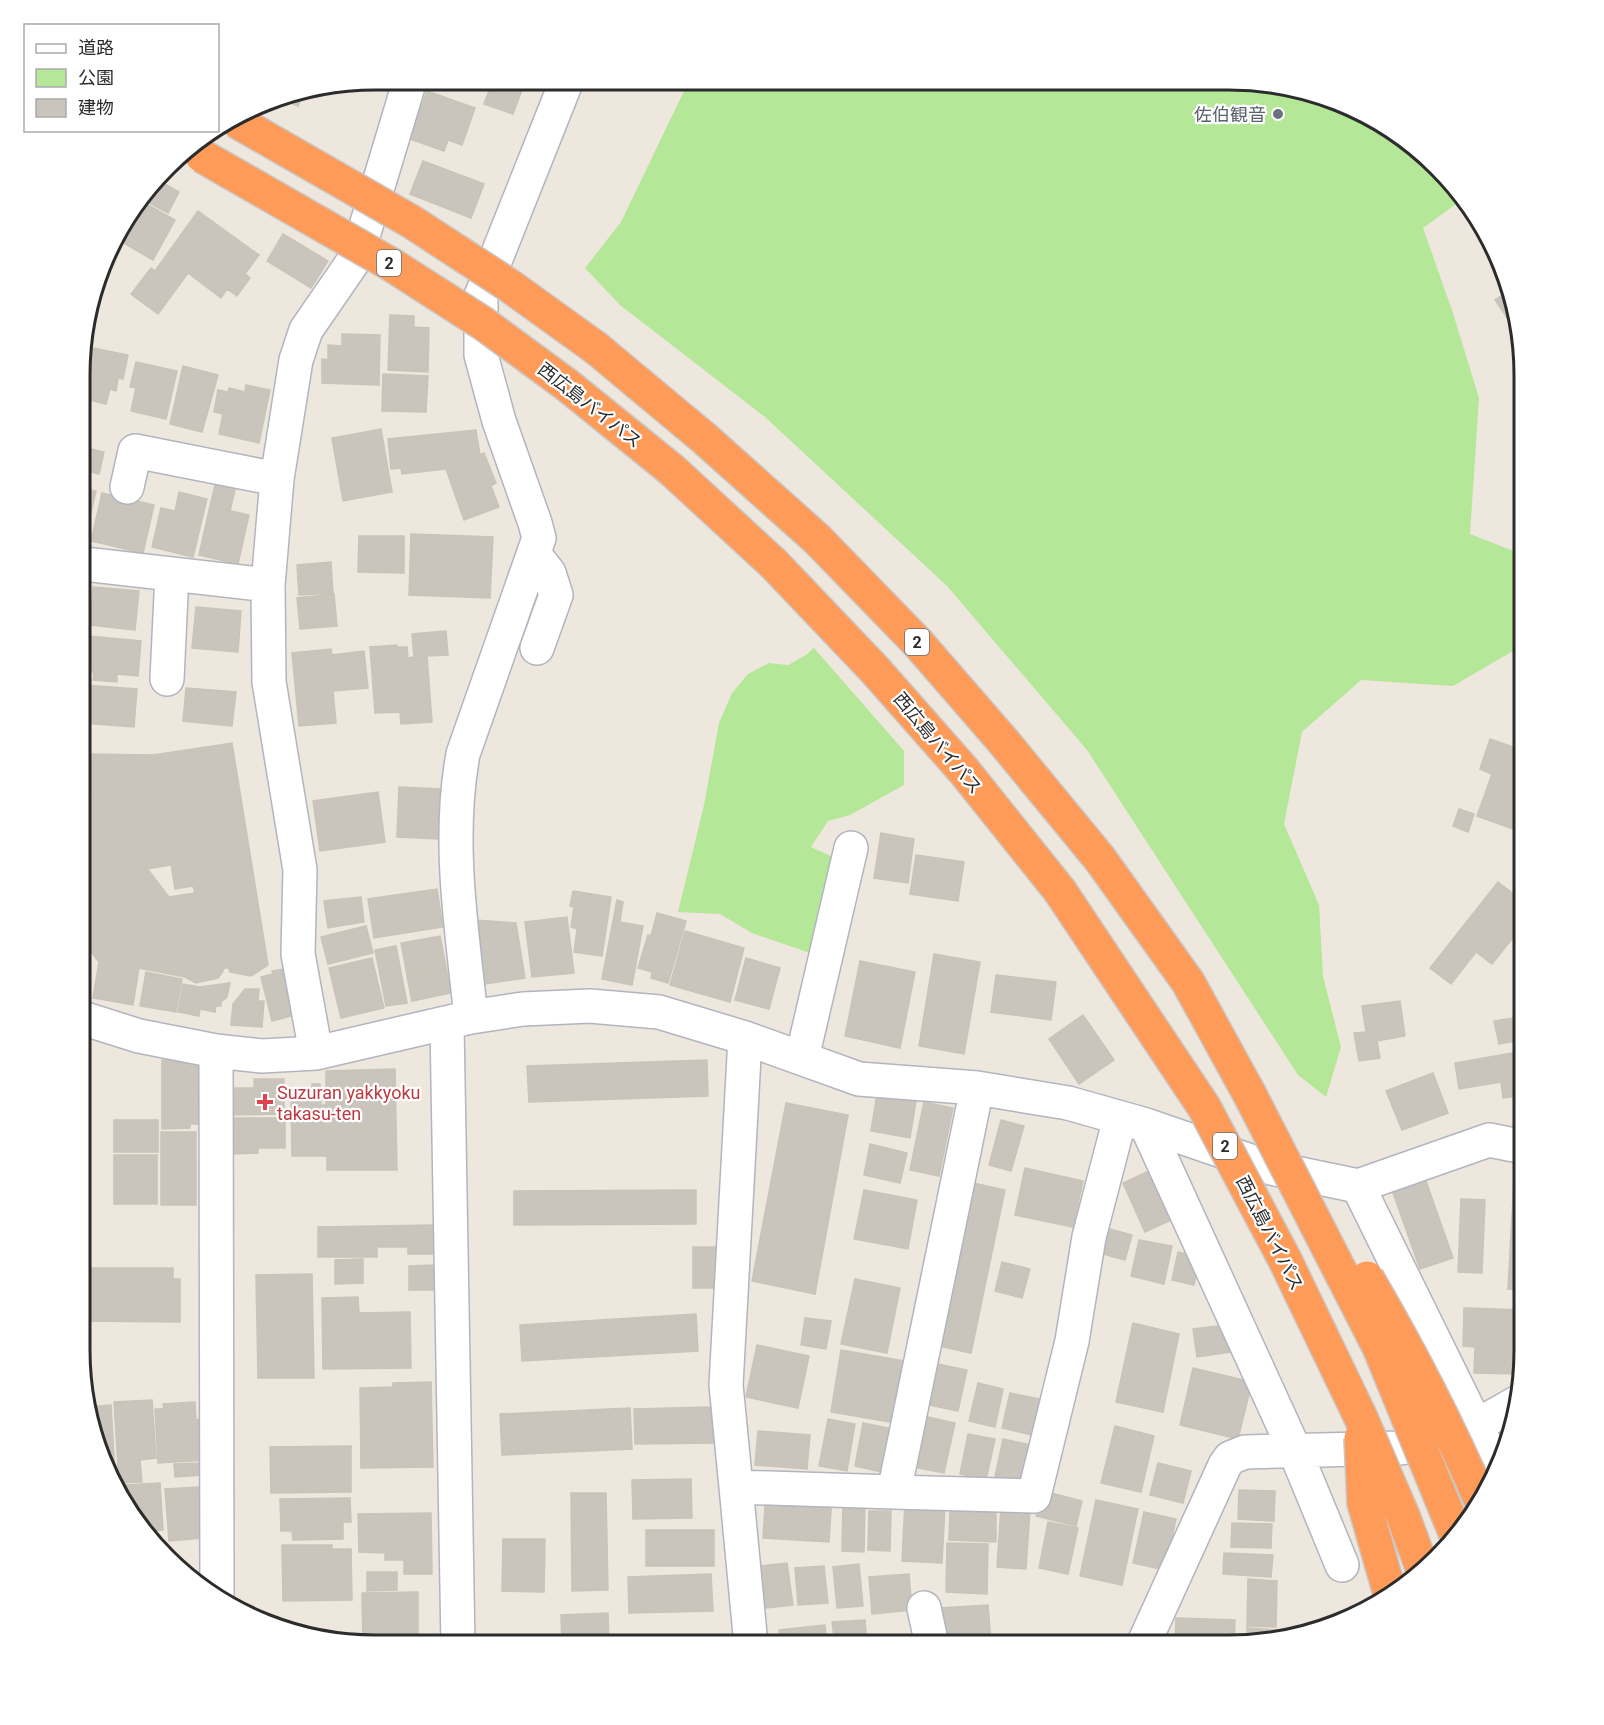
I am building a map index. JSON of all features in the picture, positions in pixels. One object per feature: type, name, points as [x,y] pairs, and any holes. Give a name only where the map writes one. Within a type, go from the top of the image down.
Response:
[{"type":"highway","name":"2","points":[[240,124],[412,222],[510,286],[596,348],[704,438],[817,539],[918,643],[1003,741],[1100,859],[1188,982],[1250,1095],[1379,1347],[1453,1527]]},
{"type":"highway","name":"西広島バイパス","points":[[196,153],[392,265],[484,324],[567,385],[672,470],[774,564],[875,670],[964,771],[1060,891],[1204,1107],[1285,1260],[1361,1418],[1420,1562]]},
{"type":"highway","points":[[1250,1095],[1335,1224],[1402,1337],[1452,1436],[1477,1491]]},
{"type":"highway","points":[[1361,1418],[1364,1503],[1388,1586]]},
{"type":"street","points":[[316,1053],[298,954],[300,870],[269,682],[268,585],[277,480],[296,360],[306,330],[357,256],[407,90]]},
{"type":"street","points":[[458,1635],[457,788],[463,754],[539,538],[499,422],[481,355],[481,296],[563,90]]},
{"type":"street","points":[[127,487],[135,451],[277,480]]},
{"type":"street","points":[[534,554],[549,573],[556,596],[537,648]]},
{"type":"street","points":[[90,565],[268,585]]},
{"type":"street","points":[[167,679],[172,574]]},
{"type":"street","points":[[802,1058],[851,848]]},
{"type":"street","points":[[90,1021],[139,1036],[216,1051],[262,1056],[316,1053],[459,1020],[523,1009],[590,1006],[659,1012],[745,1038],[859,1079],[977,1088],[1068,1103],[1133,1121],[1271,1168],[1358,1186],[1489,1140],[1514,1145]]},
{"type":"street","points":[[745,1038],[726,1385],[750,1635]]},
{"type":"street","points":[[216,1051],[217,1587]]},
{"type":"street","points":[[894,1492],[977,1088]]},
{"type":"street","points":[[736,1487],[1034,1496],[1072,1341],[1089,1237],[1133,1121]]},
{"type":"street","points":[[1133,1121],[1295,1450],[1342,1565]]},
{"type":"street","points":[[1358,1186],[1492,1458]]},
{"type":"street","points":[[1148,1635],[1230,1458],[1245,1452],[1401,1448],[1426,1445],[1450,1438],[1477,1426],[1509,1408]]},
{"type":"street","points":[[924,1608],[930,1635]]},
{"type":"green space","points":[[1229,90],[1266,92],[1321,105],[1372,128],[1403,149],[1431,173],[1457,204],[1423,228],[1452,310],[1479,398],[1470,534],[1514,551],[1514,650],[1453,686],[1361,680],[1302,732],[1284,824],[1319,905],[1323,976],[1341,1047],[1326,1097],[1298,1075],[1087,750],[947,586],[765,417],[620,305],[585,268],[621,222],[684,91]]},
{"type":"green space","points":[[814,648],[904,751],[904,785],[850,815],[828,821],[811,847],[837,859],[810,953],[752,933],[720,914],[678,912],[704,805],[719,723],[732,693],[748,674],[769,663],[788,665]]},
{"type":"building","points":[[489,90],[522,90],[513,114],[484,104]]},
{"type":"building","points":[[427,91],[475,108],[462,145],[448,140],[444,151],[410,139]]},
{"type":"building","points":[[300,100],[298,106],[290,103]]},
{"type":"building","points":[[423,161],[484,184],[471,218],[410,194]]},
{"type":"building","points":[[164,183],[179,192],[168,213],[148,202]]},
{"type":"building","points":[[147,204],[175,220],[153,260],[123,242]]},
{"type":"building","points":[[198,211],[259,255],[245,274],[250,278],[237,296],[227,289],[221,298],[188,273],[158,314],[131,294],[151,268],[155,271]]},
{"type":"building","points":[[283,234],[328,261],[311,288],[267,261]]},
{"type":"building","points":[[1502,295],[1509,321],[1495,300]]},
{"type":"building","points":[[390,315],[414,316],[414,327],[429,328],[428,372],[388,370]]},
{"type":"building","points":[[342,334],[380,335],[379,385],[322,383],[322,359],[328,360],[328,345],[342,346]]},
{"type":"building","points":[[93,348],[128,355],[123,379],[118,378],[116,391],[110,389],[106,404],[90,400]]},
{"type":"building","points":[[136,362],[177,371],[166,419],[131,411],[136,388],[130,387]]},
{"type":"building","points":[[183,366],[218,375],[202,432],[170,424]]},
{"type":"building","points":[[383,374],[428,376],[426,412],[382,411]]},
{"type":"building","points":[[246,385],[270,390],[259,443],[219,434],[223,414],[214,412],[218,390],[228,392],[229,388],[245,392]]},
{"type":"building","points":[[381,429],[392,492],[343,501],[332,438]]},
{"type":"building","points":[[476,430],[480,455],[484,453],[496,483],[491,486],[499,507],[464,520],[446,469],[402,474],[401,468],[391,469],[388,439]]},
{"type":"building","points":[[90,447],[91,449],[104,452],[99,474],[90,472]]},
{"type":"building","points":[[216,481],[236,486],[230,511],[210,506]]},
{"type":"building","points":[[90,490],[96,491],[90,517]]},
{"type":"building","points":[[179,492],[207,499],[193,557],[152,547],[161,508],[175,511]]},
{"type":"building","points":[[102,493],[154,505],[143,553],[91,541]]},
{"type":"building","points":[[210,506],[249,515],[238,564],[199,555]]},
{"type":"building","points":[[411,534],[493,537],[490,598],[409,595]]},
{"type":"building","points":[[359,536],[404,536],[404,573],[358,572]]},
{"type":"building","points":[[331,562],[333,593],[299,595],[297,565]]},
{"type":"building","points":[[93,587],[139,591],[135,630],[90,625]]},
{"type":"building","points":[[334,594],[337,626],[300,629],[297,598]]},
{"type":"building","points":[[196,607],[241,611],[238,652],[192,648]]},
{"type":"building","points":[[446,631],[448,655],[427,656],[432,722],[401,724],[400,712],[375,713],[370,647],[397,645],[397,647],[407,647],[408,658],[414,657],[412,634]]},
{"type":"building","points":[[90,636],[141,641],[138,676],[117,674],[117,682],[93,680],[94,672],[90,672]]},
{"type":"building","points":[[331,649],[332,655],[364,651],[368,688],[333,691],[336,723],[299,726],[292,653]]},
{"type":"building","points":[[90,685],[137,689],[134,727],[90,724]]},
{"type":"building","points":[[186,688],[236,692],[232,726],[183,721]]},
{"type":"building","points":[[1490,739],[1514,747],[1514,829],[1477,816],[1492,774],[1480,769]]},
{"type":"building","points":[[232,743],[268,965],[251,976],[230,972],[228,967],[223,969],[218,978],[196,983],[185,977],[139,968],[133,1005],[93,998],[99,962],[90,950],[90,794],[169,897],[195,893],[193,886],[175,889],[154,755]]},
{"type":"building","points":[[90,754],[154,755],[171,865],[147,869],[90,794]]},
{"type":"building","points":[[399,787],[441,789],[440,839],[397,837]]},
{"type":"building","points":[[378,792],[385,842],[320,851],[313,801]]},
{"type":"building","points":[[1459,809],[1474,814],[1468,832],[1453,826]]},
{"type":"building","points":[[881,833],[914,839],[908,883],[874,878]]},
{"type":"building","points":[[916,855],[964,862],[958,901],[910,894]]},
{"type":"building","points":[[1498,882],[1514,894],[1514,936],[1492,964],[1476,952],[1451,984],[1430,968]]},
{"type":"building","points":[[437,889],[443,927],[374,938],[368,899]]},
{"type":"building","points":[[573,891],[611,897],[602,956],[574,952],[577,929],[571,927],[574,907],[570,906]]},
{"type":"building","points":[[361,897],[364,922],[328,928],[324,901]]},
{"type":"building","points":[[617,900],[623,902],[620,922],[643,926],[632,985],[602,979]]},
{"type":"building","points":[[657,913],[686,921],[668,983],[651,978],[652,972],[638,968],[648,935],[651,936]]},
{"type":"building","points":[[567,917],[574,973],[532,977],[525,922]]},
{"type":"building","points":[[474,920],[516,923],[525,978],[485,984]]},
{"type":"building","points":[[366,926],[373,953],[328,964],[321,937]]},
{"type":"building","points":[[685,931],[744,948],[730,1002],[670,985]]},
{"type":"building","points":[[440,936],[446,967],[407,975],[401,943]]},
{"type":"building","points":[[396,946],[407,1003],[386,1006],[375,950]]},
{"type":"building","points":[[934,954],[980,962],[964,1054],[919,1046]]},
{"type":"building","points":[[372,958],[384,1008],[341,1018],[329,968]]},
{"type":"building","points":[[746,958],[780,968],[769,1009],[735,1000]]},
{"type":"building","points":[[860,961],[915,972],[900,1048],[845,1036]]},
{"type":"building","points":[[446,968],[451,993],[412,1001],[407,976]]},
{"type":"building","points":[[284,969],[295,1015],[272,1021],[261,977],[273,974],[272,971]]},
{"type":"building","points":[[146,972],[182,979],[176,1012],[140,1006]]},
{"type":"building","points":[[996,975],[1056,982],[1051,1020],[991,1012]]},
{"type":"building","points":[[230,983],[227,997],[221,1002],[221,1006],[216,1006],[215,1012],[200,1009],[199,1016],[178,1012],[183,984],[200,987]]},
{"type":"building","points":[[245,989],[259,989],[258,1001],[264,1001],[262,1027],[231,1025],[233,1004]]},
{"type":"building","points":[[1400,1001],[1405,1036],[1377,1041],[1380,1058],[1359,1061],[1354,1033],[1366,1032],[1362,1006]]},
{"type":"building","points":[[1083,1015],[1114,1060],[1079,1084],[1049,1039]]},
{"type":"building","points":[[1514,1018],[1514,1041],[1499,1044],[1494,1021]]},
{"type":"building","points":[[1514,1053],[1514,1096],[1503,1098],[1501,1082],[1459,1089],[1455,1063]]},
{"type":"building","points":[[162,1060],[203,1060],[210,1124],[190,1124],[190,1128],[162,1129]]},
{"type":"building","points":[[707,1060],[708,1096],[529,1102],[527,1066]]},
{"type":"building","points":[[395,1069],[397,1170],[327,1170],[327,1156],[292,1156],[291,1097],[312,1097],[312,1084],[320,1084],[321,1105],[326,1105],[326,1071]]},
{"type":"building","points":[[1433,1073],[1448,1113],[1402,1130],[1386,1091]]},
{"type":"building","points":[[254,1079],[284,1079],[284,1114],[229,1115],[228,1088],[254,1088]]},
{"type":"building","points":[[877,1094],[916,1101],[910,1138],[871,1131]]},
{"type":"building","points":[[924,1102],[953,1108],[939,1176],[910,1170]]},
{"type":"building","points":[[786,1103],[848,1115],[815,1294],[752,1281]]},
{"type":"building","points":[[229,1118],[285,1118],[285,1148],[258,1148],[258,1153],[234,1154],[234,1149],[229,1149]]},
{"type":"building","points":[[114,1120],[158,1120],[158,1152],[114,1152]]},
{"type":"building","points":[[1001,1120],[1024,1126],[1011,1171],[989,1165]]},
{"type":"building","points":[[161,1132],[196,1132],[196,1205],[161,1205]]},
{"type":"building","points":[[870,1144],[907,1153],[900,1183],[864,1175]]},
{"type":"building","points":[[114,1155],[157,1155],[157,1204],[114,1204]]},
{"type":"building","points":[[1025,1168],[1083,1181],[1073,1227],[1015,1215]]},
{"type":"building","points":[[1155,1168],[1178,1217],[1145,1232],[1123,1183]]},
{"type":"building","points":[[1425,1178],[1453,1258],[1420,1269],[1392,1190]]},
{"type":"building","points":[[1514,1179],[1514,1289],[1508,1289]]},
{"type":"building","points":[[973,1183],[1005,1190],[971,1353],[938,1346]]},
{"type":"building","points":[[696,1190],[696,1224],[514,1225],[514,1191]]},
{"type":"building","points":[[864,1190],[917,1200],[908,1249],[854,1239]]},
{"type":"building","points":[[1461,1199],[1485,1200],[1482,1273],[1458,1272]]},
{"type":"building","points":[[434,1225],[434,1254],[408,1254],[408,1247],[377,1247],[377,1257],[318,1257],[318,1227]]},
{"type":"building","points":[[1110,1229],[1132,1235],[1125,1260],[1103,1254]]},
{"type":"building","points":[[1139,1240],[1172,1246],[1164,1284],[1131,1276]]},
{"type":"building","points":[[693,1247],[727,1247],[727,1288],[693,1288]]},
{"type":"building","points":[[1178,1252],[1200,1257],[1194,1285],[1172,1280]]},
{"type":"building","points":[[363,1259],[363,1283],[335,1284],[335,1260]]},
{"type":"building","points":[[1002,1262],[1030,1269],[1022,1298],[995,1291]]},
{"type":"building","points":[[437,1265],[437,1290],[409,1290],[409,1266]]},
{"type":"building","points":[[90,1268],[173,1268],[173,1279],[180,1279],[180,1322],[90,1321]]},
{"type":"building","points":[[312,1274],[314,1378],[258,1378],[256,1275]]},
{"type":"building","points":[[855,1279],[900,1288],[887,1353],[841,1344]]},
{"type":"building","points":[[358,1297],[359,1313],[410,1312],[411,1368],[323,1369],[322,1298]]},
{"type":"building","points":[[1464,1308],[1514,1310],[1513,1374],[1474,1373],[1475,1347],[1463,1346]]},
{"type":"building","points":[[696,1314],[698,1351],[522,1361],[520,1325]]},
{"type":"building","points":[[805,1318],[831,1321],[826,1349],[801,1345]]},
{"type":"building","points":[[1133,1323],[1179,1334],[1163,1412],[1116,1402]]},
{"type":"building","points":[[1227,1325],[1230,1352],[1197,1357],[1193,1329]]},
{"type":"building","points":[[757,1345],[809,1356],[798,1408],[746,1397]]},
{"type":"building","points":[[841,1350],[905,1361],[895,1423],[831,1412]]},
{"type":"building","points":[[938,1364],[967,1370],[958,1411],[929,1405]]},
{"type":"building","points":[[1193,1368],[1252,1382],[1238,1439],[1180,1425]]},
{"type":"building","points":[[431,1382],[433,1467],[361,1468],[360,1388],[393,1387],[393,1383]]},
{"type":"building","points":[[978,1383],[1003,1389],[995,1427],[969,1421]]},
{"type":"building","points":[[1010,1393],[1040,1399],[1032,1435],[1002,1428]]},
{"type":"building","points":[[152,1400],[156,1458],[140,1460],[142,1482],[123,1483],[118,1475],[114,1402]]},
{"type":"building","points":[[195,1402],[196,1420],[203,1419],[206,1460],[158,1463],[155,1409],[164,1409],[163,1404]]},
{"type":"building","points":[[111,1405],[114,1465],[105,1442],[95,1406]]},
{"type":"building","points":[[712,1407],[713,1443],[635,1444],[634,1409]]},
{"type":"building","points":[[630,1408],[632,1449],[502,1455],[500,1414]]},
{"type":"building","points":[[928,1417],[955,1423],[944,1473],[918,1468]]},
{"type":"building","points":[[828,1419],[855,1424],[847,1471],[819,1466]]},
{"type":"building","points":[[863,1423],[894,1429],[886,1473],[855,1466]]},
{"type":"building","points":[[1115,1426],[1154,1436],[1141,1492],[1101,1483]]},
{"type":"building","points":[[758,1431],[810,1435],[807,1469],[755,1465]]},
{"type":"building","points":[[968,1434],[995,1439],[986,1480],[960,1474]]},
{"type":"building","points":[[1003,1439],[1031,1445],[1023,1483],[995,1477]]},
{"type":"building","points":[[351,1446],[351,1492],[271,1493],[270,1447]]},
{"type":"building","points":[[202,1463],[203,1475],[175,1477],[174,1464]]},
{"type":"building","points":[[1158,1463],[1191,1471],[1183,1503],[1150,1495]]},
{"type":"building","points":[[691,1479],[692,1518],[633,1519],[632,1480]]},
{"type":"building","points":[[160,1483],[163,1530],[155,1530],[149,1524],[128,1493],[126,1485]]},
{"type":"building","points":[[200,1487],[203,1538],[169,1541],[165,1489]]},
{"type":"building","points":[[766,1490],[832,1494],[829,1542],[763,1538]]},
{"type":"building","points":[[1239,1490],[1275,1491],[1274,1521],[1238,1519]]},
{"type":"building","points":[[571,1493],[606,1493],[608,1590],[572,1591]]},
{"type":"building","points":[[1051,1493],[1082,1501],[1076,1526],[1036,1516],[1040,1501],[1049,1503]]},
{"type":"building","points":[[350,1498],[351,1522],[343,1522],[343,1539],[293,1540],[292,1531],[281,1531],[280,1499]]},
{"type":"building","points":[[843,1499],[865,1499],[864,1552],[842,1551]]},
{"type":"building","points":[[1096,1500],[1138,1509],[1122,1585],[1080,1576]]},
{"type":"building","points":[[905,1503],[945,1505],[942,1563],[902,1561]]},
{"type":"building","points":[[950,1507],[996,1508],[996,1542],[949,1540]]},
{"type":"building","points":[[1001,1507],[1030,1509],[1026,1569],[997,1567]]},
{"type":"building","points":[[869,1511],[891,1511],[890,1551],[868,1550]]},
{"type":"building","points":[[1144,1512],[1176,1519],[1165,1570],[1133,1563]]},
{"type":"building","points":[[431,1513],[432,1574],[404,1574],[404,1560],[385,1560],[385,1553],[359,1552],[358,1514]]},
{"type":"building","points":[[1048,1522],[1078,1528],[1068,1574],[1039,1568]]},
{"type":"building","points":[[1232,1523],[1272,1524],[1271,1548],[1231,1547]]},
{"type":"building","points":[[646,1530],[714,1530],[714,1566],[646,1566]]},
{"type":"building","points":[[503,1539],[545,1539],[544,1592],[502,1591]]},
{"type":"building","points":[[947,1543],[988,1544],[987,1594],[946,1592]]},
{"type":"building","points":[[282,1545],[332,1545],[332,1549],[351,1549],[352,1600],[283,1601]]},
{"type":"building","points":[[1224,1553],[1273,1555],[1271,1577],[1223,1574]]},
{"type":"building","points":[[787,1563],[793,1605],[766,1608],[760,1566]]},
{"type":"building","points":[[859,1564],[863,1606],[837,1608],[833,1567]]},
{"type":"building","points":[[824,1566],[828,1603],[798,1605],[795,1568]]},
{"type":"building","points":[[367,1572],[397,1572],[397,1590],[367,1591]]},
{"type":"building","points":[[711,1574],[713,1611],[629,1613],[628,1577]]},
{"type":"building","points":[[909,1574],[912,1610],[872,1614],[869,1577]]},
{"type":"building","points":[[1248,1579],[1277,1581],[1276,1627],[1247,1626]]},
{"type":"building","points":[[418,1592],[418,1635],[363,1634],[362,1593]]},
{"type":"building","points":[[988,1605],[990,1635],[942,1635],[940,1608]]},
{"type":"building","points":[[608,1613],[609,1635],[562,1635],[561,1615]]},
{"type":"building","points":[[1176,1618],[1235,1620],[1234,1635],[1175,1635]]},
{"type":"building","points":[[865,1620],[866,1635],[834,1635],[832,1622]]},
{"type":"building","points":[[825,1625],[826,1635],[779,1635],[779,1630]]},
{"type":"building","points":[[1247,1628],[1277,1630],[1266,1633],[1247,1634]]},
{"type":"place","name":"佐伯観音","points":[[1278,114]]},
{"type":"place","name":"Suzuran yakkyoku takasu-ten","points":[[265,1102]]}]
